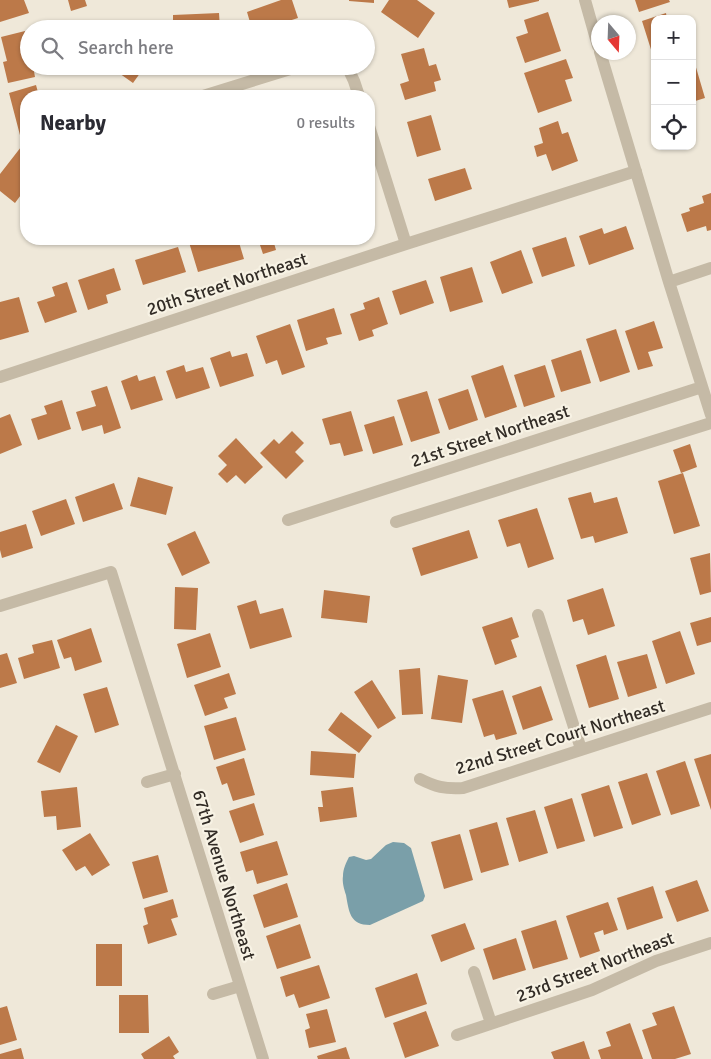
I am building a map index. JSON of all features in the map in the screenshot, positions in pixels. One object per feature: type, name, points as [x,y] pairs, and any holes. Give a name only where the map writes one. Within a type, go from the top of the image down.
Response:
[{"type":"street","points":[[585,0],[591,21]]},
{"type":"street","points":[[602,60],[711,415]]},
{"type":"street","points":[[222,90],[271,75]]},
{"type":"street","points":[[352,75],[357,90]]},
{"type":"street","points":[[375,145],[406,244]]},
{"type":"street","name":"20th Street Northeast","points":[[0,377],[636,171]]},
{"type":"street","points":[[669,282],[711,268]]},
{"type":"street","name":"21st Street Northeast","points":[[288,520],[702,387]]},
{"type":"street","points":[[396,522],[711,422]]},
{"type":"street","name":"67th Avenue Northeast","points":[[0,606],[111,572],[263,1059]]},
{"type":"street","points":[[538,615],[581,749]]},
{"type":"street","name":"22nd Street Court Northeast","points":[[420,779],[434,786],[448,789],[463,788],[711,708]]},
{"type":"street","name":"67th Avenue Northeast","points":[[147,782],[175,774]]},
{"type":"street","name":"23rd Street Northeast","points":[[457,1035],[592,990],[656,961],[711,943]]},
{"type":"street","points":[[474,972],[491,1024]]},
{"type":"street","name":"67th Avenue Northeast","points":[[213,994],[240,986]]},
{"type":"water","points":[[393,842],[404,843],[411,848],[425,896],[423,901],[370,925],[358,923],[350,912],[343,886],[343,873],[349,857],[371,859],[386,845]]},
{"type":"building","points":[[0,0],[24,0],[29,13],[0,22]]},
{"type":"building","points":[[68,0],[85,0],[87,6],[71,11]]},
{"type":"building","points":[[281,0],[292,0],[298,18],[292,20],[249,20],[247,12]]},
{"type":"building","points":[[374,0],[374,3],[349,1]]},
{"type":"building","points":[[389,0],[417,0],[435,13],[418,38],[381,12]]},
{"type":"building","points":[[507,0],[539,0],[539,1],[509,8]]},
{"type":"building","points":[[635,0],[669,0],[670,2],[639,12]]},
{"type":"building","points":[[548,12],[561,51],[525,63],[516,37],[528,33],[524,20]]},
{"type":"building","points":[[219,13],[219,20],[173,20],[173,15]]},
{"type":"building","points":[[651,18],[651,50],[642,21]]},
{"type":"building","points":[[20,32],[20,75],[35,75],[35,77],[8,83],[3,62],[7,61],[1,37]]},
{"type":"building","points":[[424,48],[429,66],[436,64],[441,80],[434,82],[436,91],[405,100],[400,84],[409,81],[401,54]]},
{"type":"building","points":[[566,59],[573,78],[565,80],[572,101],[538,113],[524,73]]},
{"type":"building","points":[[696,67],[705,98],[696,101]]},
{"type":"building","points":[[122,75],[139,75],[133,83]]},
{"type":"building","points":[[36,85],[37,90],[20,90],[20,135],[9,93]]},
{"type":"building","points":[[431,115],[441,150],[417,157],[407,122]]},
{"type":"building","points":[[558,121],[562,134],[568,132],[578,161],[552,171],[546,154],[537,157],[534,146],[543,143],[539,128]]},
{"type":"building","points":[[20,148],[20,196],[15,203],[0,191],[0,174]]},
{"type":"building","points":[[465,168],[472,189],[435,201],[428,179]]},
{"type":"building","points":[[711,193],[711,230],[707,231],[706,226],[687,232],[681,214],[690,211],[689,208],[704,203],[702,196]]},
{"type":"building","points":[[626,226],[634,249],[589,265],[579,236],[602,228],[604,234]]},
{"type":"building","points":[[566,237],[575,266],[542,277],[532,248]]},
{"type":"building","points":[[190,245],[240,245],[244,259],[198,272]]},
{"type":"building","points":[[260,245],[275,245],[276,250],[263,254]]},
{"type":"building","points":[[178,247],[186,272],[143,285],[135,260]]},
{"type":"building","points":[[521,250],[533,283],[502,294],[490,262]]},
{"type":"building","points":[[472,267],[483,302],[450,312],[440,277]]},
{"type":"building","points":[[114,268],[121,290],[106,295],[108,303],[88,310],[78,280]]},
{"type":"building","points":[[426,280],[434,303],[400,315],[392,291]]},
{"type":"building","points":[[67,282],[77,312],[45,323],[37,302],[55,296],[52,287]]},
{"type":"building","points":[[19,297],[29,332],[0,340],[0,302]]},
{"type":"building","points":[[379,297],[388,324],[372,330],[374,336],[359,341],[350,314],[365,309],[363,303]]},
{"type":"building","points":[[334,308],[342,334],[326,338],[328,344],[306,351],[297,320]]},
{"type":"building","points":[[654,321],[663,348],[648,352],[653,366],[638,370],[625,331]]},
{"type":"building","points":[[290,324],[305,367],[282,375],[277,360],[266,364],[256,336]]},
{"type":"building","points":[[616,329],[630,372],[600,382],[586,339]]},
{"type":"building","points":[[581,350],[591,383],[561,392],[551,360]]},
{"type":"building","points":[[230,351],[232,357],[247,353],[254,376],[220,387],[210,358]]},
{"type":"building","points":[[184,365],[186,372],[203,367],[210,388],[176,399],[166,371]]},
{"type":"building","points":[[503,365],[517,407],[485,418],[471,376]]},
{"type":"building","points":[[545,365],[555,397],[524,407],[514,375]]},
{"type":"building","points":[[137,375],[139,381],[155,376],[163,400],[131,410],[121,381]]},
{"type":"building","points":[[107,386],[121,428],[104,434],[102,425],[82,431],[76,412],[96,406],[91,391]]},
{"type":"building","points":[[468,389],[478,420],[449,430],[438,399]]},
{"type":"building","points":[[427,391],[440,433],[411,442],[397,400]]},
{"type":"building","points":[[62,400],[71,429],[38,440],[31,419],[47,414],[44,406]]},
{"type":"building","points":[[351,411],[363,451],[344,456],[340,443],[330,445],[322,419]]},
{"type":"building","points":[[10,414],[22,445],[0,454],[0,418]]},
{"type":"building","points":[[394,416],[403,445],[373,454],[364,425]]},
{"type":"building","points":[[292,431],[304,443],[295,452],[304,461],[286,479],[260,453],[274,439],[279,444]]},
{"type":"building","points":[[236,438],[263,467],[245,484],[236,475],[227,483],[218,474],[227,465],[218,456]]},
{"type":"building","points":[[690,444],[697,467],[681,473],[673,450]]},
{"type":"building","points":[[683,473],[700,526],[674,534],[658,481]]},
{"type":"building","points":[[138,477],[173,487],[166,515],[130,506]]},
{"type":"building","points":[[114,483],[123,509],[83,522],[75,497]]},
{"type":"building","points":[[591,492],[594,503],[617,497],[628,533],[595,543],[593,536],[581,539],[568,498]]},
{"type":"building","points":[[66,499],[75,524],[41,536],[32,511]]},
{"type":"building","points":[[537,508],[554,559],[528,568],[520,543],[507,547],[498,520]]},
{"type":"building","points":[[26,524],[33,548],[2,558],[0,532]]},
{"type":"building","points":[[469,530],[478,558],[421,576],[412,548]]},
{"type":"building","points":[[195,531],[210,563],[182,576],[167,544]]},
{"type":"building","points":[[710,553],[711,592],[700,595],[690,558]]},
{"type":"building","points":[[175,587],[198,588],[196,630],[174,629]]},
{"type":"building","points":[[603,588],[615,626],[588,635],[583,619],[573,622],[567,600]]},
{"type":"building","points":[[324,590],[370,596],[367,623],[321,618]]},
{"type":"building","points":[[256,600],[260,614],[283,608],[292,637],[250,649],[237,606]]},
{"type":"building","points":[[512,617],[519,637],[511,640],[517,657],[495,665],[482,627]]},
{"type":"building","points":[[711,617],[711,642],[697,646],[690,623]]},
{"type":"building","points":[[91,628],[102,662],[75,671],[71,657],[64,659],[57,640]]},
{"type":"building","points":[[680,631],[695,674],[666,684],[652,641]]},
{"type":"building","points":[[210,633],[221,667],[187,678],[177,644]]},
{"type":"building","points":[[52,640],[60,668],[24,679],[18,658],[34,653],[32,645]]},
{"type":"building","points":[[7,653],[17,683],[0,688],[0,655]]},
{"type":"building","points":[[647,654],[657,688],[628,697],[617,662]]},
{"type":"building","points":[[606,655],[619,699],[589,708],[576,665]]},
{"type":"building","points":[[420,668],[423,714],[402,715],[399,670]]},
{"type":"building","points":[[229,673],[236,694],[224,698],[228,708],[205,716],[194,685]]},
{"type":"building","points":[[438,675],[468,680],[462,723],[431,719]]},
{"type":"building","points":[[372,680],[396,718],[378,729],[354,692]]},
{"type":"building","points":[[541,686],[553,720],[523,730],[512,696]]},
{"type":"building","points":[[107,687],[119,725],[95,733],[83,694]]},
{"type":"building","points":[[503,690],[517,734],[496,740],[494,734],[484,737],[472,699]]},
{"type":"building","points":[[341,712],[372,736],[359,753],[328,730]]},
{"type":"building","points":[[236,717],[246,750],[214,760],[204,726]]},
{"type":"building","points":[[56,725],[78,736],[60,773],[37,762]]},
{"type":"building","points":[[311,751],[356,754],[354,778],[310,775]]},
{"type":"building","points":[[711,754],[711,810],[694,759]]},
{"type":"building","points":[[244,758],[255,795],[233,801],[227,783],[222,785],[216,767]]},
{"type":"building","points":[[685,761],[700,806],[671,815],[656,771]]},
{"type":"building","points":[[647,773],[661,815],[632,825],[618,782]]},
{"type":"building","points":[[609,785],[623,828],[594,837],[581,794]]},
{"type":"building","points":[[77,787],[81,827],[57,830],[56,816],[44,817],[41,791]]},
{"type":"building","points":[[353,787],[357,817],[320,822],[318,807],[323,807],[321,791]]},
{"type":"building","points":[[572,798],[585,841],[557,849],[544,807]]},
{"type":"building","points":[[254,803],[264,835],[240,843],[229,811]]},
{"type":"building","points":[[535,810],[548,853],[519,862],[506,818]]},
{"type":"building","points":[[497,822],[509,865],[481,873],[469,830]]},
{"type":"building","points":[[90,833],[110,865],[92,876],[85,866],[76,871],[62,850]]},
{"type":"building","points":[[460,834],[473,880],[444,889],[431,842]]},
{"type":"building","points":[[277,841],[288,875],[257,884],[253,870],[246,872],[240,852]]},
{"type":"building","points":[[158,855],[168,892],[143,899],[132,862]]},
{"type":"building","points":[[697,880],[709,911],[677,922],[665,891]]},
{"type":"building","points":[[287,883],[298,917],[264,928],[253,895]]},
{"type":"building","points":[[653,886],[663,918],[627,930],[617,898]]},
{"type":"building","points":[[173,899],[178,917],[171,919],[177,935],[148,944],[143,926],[148,924],[144,908]]},
{"type":"building","points":[[608,902],[618,930],[604,935],[603,930],[594,933],[600,951],[580,958],[566,916]]},
{"type":"building","points":[[556,920],[568,959],[533,969],[521,931]]},
{"type":"building","points":[[465,923],[475,949],[441,962],[431,935]]},
{"type":"building","points":[[300,924],[311,958],[277,969],[266,936]]},
{"type":"building","points":[[516,938],[526,970],[493,980],[483,949]]},
{"type":"building","points":[[96,944],[122,944],[122,986],[96,986]]},
{"type":"building","points":[[319,965],[330,998],[299,1008],[294,994],[286,997],[280,977]]},
{"type":"building","points":[[417,973],[427,1004],[385,1018],[375,988]]},
{"type":"building","points":[[119,995],[148,995],[149,1033],[119,1033]]},
{"type":"building","points":[[7,1006],[17,1040],[0,1045],[0,1008]]},
{"type":"building","points":[[674,1006],[691,1054],[675,1059],[652,1059],[642,1030],[657,1025],[652,1013]]},
{"type":"building","points":[[327,1009],[336,1042],[309,1048],[305,1030],[310,1028],[306,1014]]},
{"type":"building","points":[[426,1011],[439,1046],[405,1058],[393,1023]]},
{"type":"building","points":[[630,1023],[643,1059],[601,1059],[598,1050],[611,1046],[606,1032]]},
{"type":"building","points":[[169,1036],[179,1052],[173,1056],[175,1059],[144,1059],[141,1054]]},
{"type":"building","points":[[584,1041],[590,1059],[554,1059],[551,1052]]},
{"type":"building","points":[[346,1047],[350,1059],[318,1059],[317,1056]]},
{"type":"building","points":[[21,1048],[24,1059],[0,1059],[0,1054]]}]
